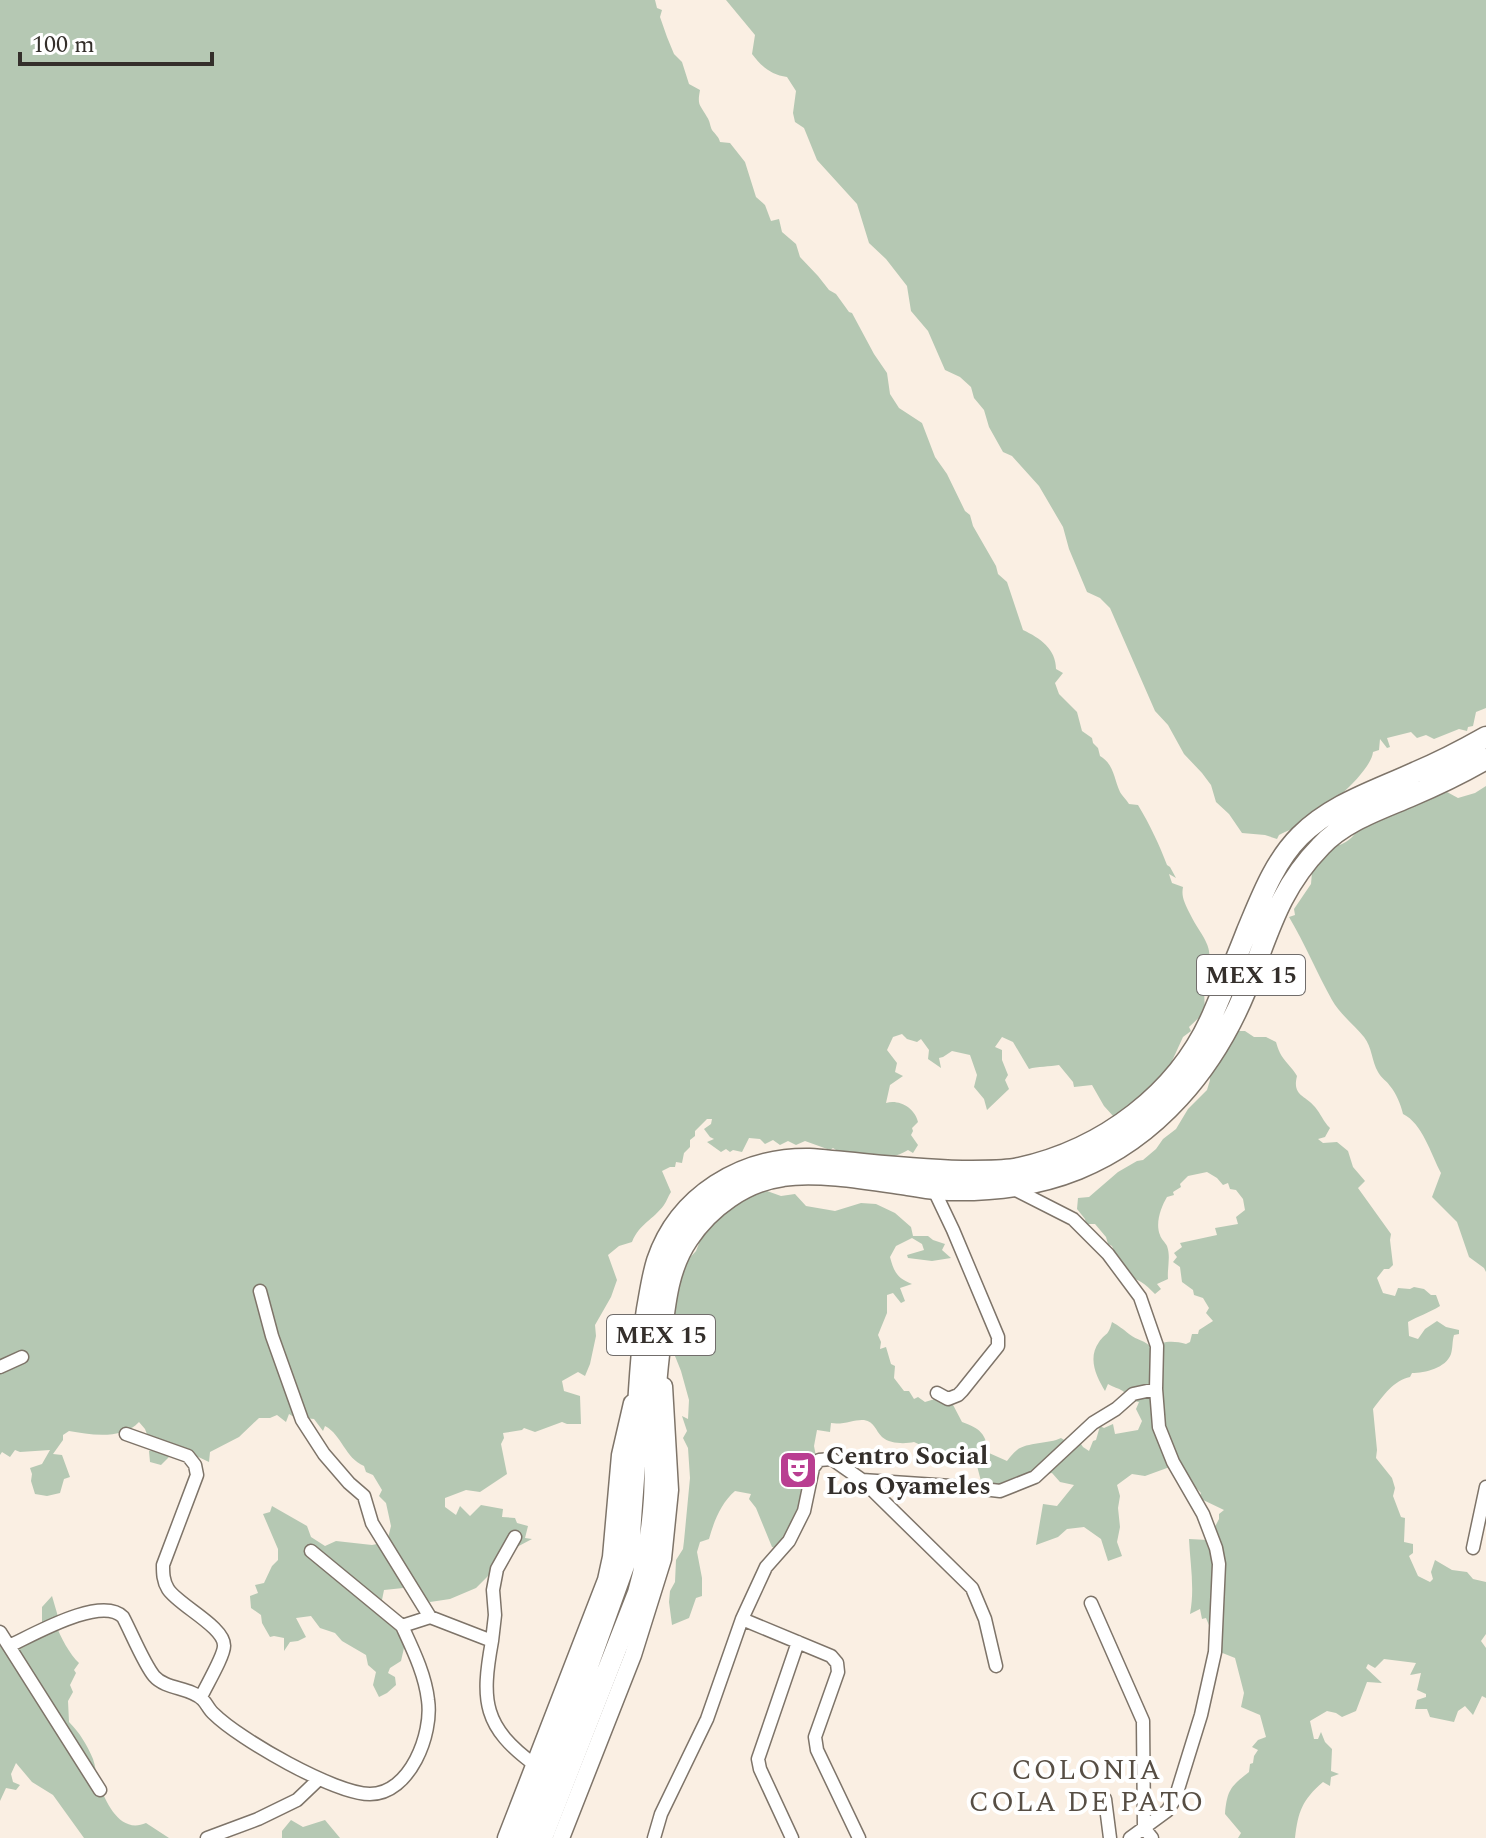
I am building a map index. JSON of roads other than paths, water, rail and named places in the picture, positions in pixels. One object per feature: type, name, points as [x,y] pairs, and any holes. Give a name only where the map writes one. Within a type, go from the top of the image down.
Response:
[{"type":"main road","name":"MEX 15","points":[[523,1838],[626,1560],[639,1370],[652,1281],[658,1259],[682,1217],[715,1185],[749,1168],[788,1158],[946,1171],[1014,1169],[1105,1135],[1130,1119],[1163,1090],[1195,1048],[1211,1020],[1269,881],[1297,838],[1316,821],[1352,799],[1417,772],[1486,737]]},
{"type":"main road","name":"MEX 15","points":[[542,1838],[638,1593],[645,1567],[651,1538],[656,1385],[665,1302],[671,1274],[687,1239],[730,1196],[768,1179],[789,1175],[831,1176],[945,1190],[1012,1188],[1068,1172],[1107,1155],[1165,1113],[1184,1094],[1212,1056],[1244,994],[1272,918],[1287,889],[1324,842],[1355,821],[1486,759]]},
{"type":"street","points":[[933,1188],[998,1337],[998,1346],[958,1395],[948,1399],[937,1393]]},
{"type":"street","points":[[1012,1188],[1073,1219],[1108,1254],[1140,1297],[1157,1346],[1159,1427],[1173,1462],[1203,1514],[1219,1564],[1215,1652],[1201,1715],[1175,1799],[1148,1833],[1130,1838]]},
{"type":"street","points":[[260,1291],[272,1336],[302,1420],[324,1454],[364,1496],[372,1523],[430,1617],[492,1641]]},
{"type":"street","points":[[561,1838],[633,1655],[663,1559],[670,1490],[660,1346]]},
{"type":"street","points":[[0,1367],[22,1357]]},
{"type":"street","points":[[506,1838],[606,1580],[611,1557],[620,1455],[639,1370]]},
{"type":"street","points":[[862,1480],[1000,1491],[1035,1477],[1093,1423],[1133,1394],[1156,1389]]},
{"type":"street","points":[[126,1434],[188,1456],[195,1465],[197,1475],[163,1565],[163,1577],[168,1590],[223,1639],[223,1652],[201,1697]]},
{"type":"street","points":[[654,1838],[661,1814],[707,1719],[742,1619],[766,1567],[789,1541],[804,1511],[813,1468],[819,1460],[832,1459],[862,1480],[972,1588],[985,1619],[996,1666]]},
{"type":"street","points":[[1473,1548],[1486,1487]]},
{"type":"street","points":[[515,1537],[497,1569],[493,1590],[495,1615],[486,1694],[495,1723],[519,1753],[535,1765]]},
{"type":"street","points":[[9,1646],[82,1614],[99,1610],[115,1611],[123,1617],[153,1675],[162,1683],[201,1697],[213,1714],[254,1744],[319,1779],[344,1789],[379,1793],[398,1782],[412,1768],[424,1737],[429,1705],[423,1676],[402,1626],[311,1551]]},
{"type":"street","points":[[1091,1603],[1143,1721],[1148,1833]]},
{"type":"street","points":[[402,1626],[430,1617]]},
{"type":"street","points":[[742,1619],[831,1656],[837,1663],[838,1672],[815,1737],[817,1750],[859,1838]]},
{"type":"street","points":[[0,1632],[100,1790]]},
{"type":"street","points":[[792,1838],[758,1759],[798,1642]]},
{"type":"street","points":[[207,1838],[297,1800],[319,1779]]},
{"type":"street","points":[[1105,1799],[1110,1838]]},
{"type":"place","name":"Centro Social Los Oyameles","points":[[798,1470]]},
{"type":"district","name":"COLONIA COLA DE PATO","points":[[1087,1785]]}]
